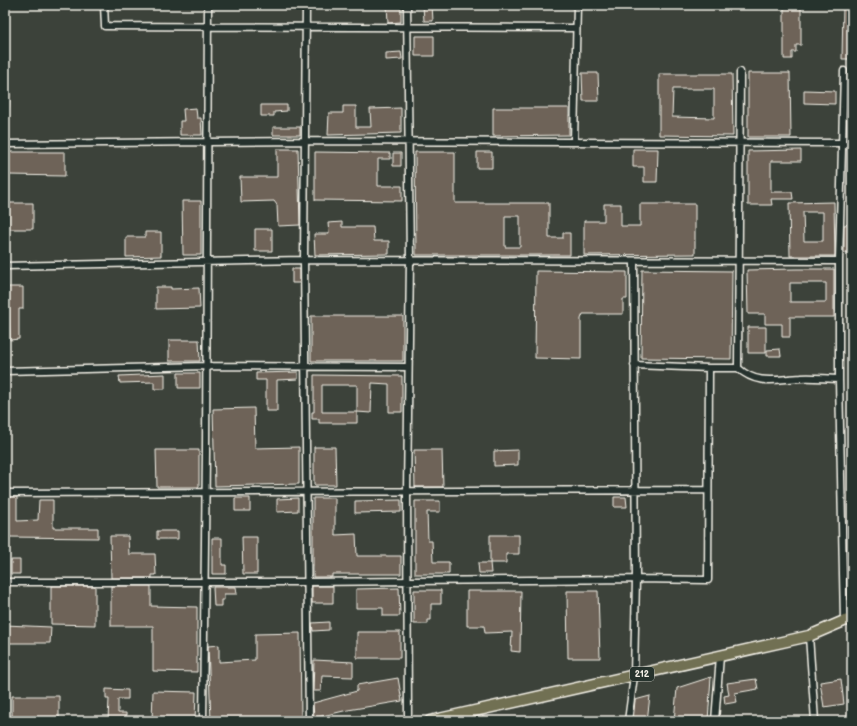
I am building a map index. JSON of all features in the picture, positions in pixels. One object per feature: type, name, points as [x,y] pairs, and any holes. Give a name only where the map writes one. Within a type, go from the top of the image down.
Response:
[{"type":"main road","name":"212","points":[[430,721],[809,636],[848,620]]},
{"type":"street","points":[[104,5],[105,26],[576,28]]},
{"type":"street","points":[[203,721],[208,5]]},
{"type":"street","points":[[306,5],[304,260],[309,721]]},
{"type":"street","points":[[407,5],[410,260],[407,492],[408,721]]},
{"type":"street","points":[[574,142],[577,5]]},
{"type":"street","points":[[844,71],[841,143],[838,379],[848,620]]},
{"type":"street","points":[[738,368],[740,72]]},
{"type":"street","points":[[5,82],[5,106]]},
{"type":"street","points":[[5,144],[305,141],[841,143],[852,146]]},
{"type":"street","points":[[5,266],[304,260],[839,261]]},
{"type":"street","points":[[628,721],[634,676],[636,579],[634,261]]},
{"type":"street","points":[[634,365],[738,368],[746,375],[756,379],[769,381],[802,378],[838,379]]},
{"type":"street","points":[[5,371],[206,366],[408,367]]},
{"type":"street","points":[[5,582],[308,582],[636,579],[708,580],[709,368]]},
{"type":"street","points":[[5,493],[708,490]]},
{"type":"street","points":[[809,636],[815,721]]},
{"type":"street","points":[[715,721],[720,656]]},
{"type":"building","points":[[387,5],[401,5],[401,22],[388,23]]},
{"type":"building","points":[[423,5],[432,5],[433,21],[424,21]]},
{"type":"building","points":[[784,5],[801,5],[801,45],[796,45],[796,52],[792,52],[792,59],[784,59]]},
{"type":"building","points":[[843,5],[852,5],[852,59],[842,59]]},
{"type":"building","points":[[415,36],[434,36],[434,56],[415,56]]},
{"type":"building","points":[[401,52],[402,59],[386,60],[386,53]]},
{"type":"building","points":[[582,73],[598,73],[599,101],[583,101]]},
{"type":"building","points":[[748,73],[790,73],[791,137],[748,137]]},
{"type":"building","points":[[659,74],[732,74],[733,136],[659,135]],"holes":[[[673,89],[714,89],[714,118],[672,117]]]},
{"type":"building","points":[[804,90],[835,91],[835,104],[804,103]]},
{"type":"building","points":[[261,105],[287,105],[287,111],[274,112],[274,116],[261,116]]},
{"type":"building","points":[[343,106],[356,106],[356,127],[371,127],[370,109],[401,108],[401,133],[328,135],[329,113],[343,113]]},
{"type":"building","points":[[196,108],[197,118],[201,118],[202,135],[180,135],[180,121],[184,121],[183,109]]},
{"type":"building","points":[[493,108],[569,108],[569,135],[493,136]]},
{"type":"building","points":[[273,127],[300,127],[300,135],[273,135]]},
{"type":"building","points":[[277,149],[298,149],[300,225],[278,226],[277,205],[274,201],[241,202],[240,177],[277,177]]},
{"type":"building","points":[[633,149],[658,149],[657,182],[644,182],[644,167],[633,167]]},
{"type":"building","points":[[801,150],[801,161],[771,161],[771,192],[792,192],[793,199],[771,199],[772,205],[748,205],[748,151]]},
{"type":"building","points":[[9,152],[65,152],[65,176],[9,175]]},
{"type":"building","points":[[315,152],[390,153],[390,159],[378,159],[378,186],[402,186],[402,201],[315,200]]},
{"type":"building","points":[[415,152],[455,152],[455,203],[549,203],[549,238],[563,238],[563,233],[570,233],[570,255],[416,255]],"holes":[[[505,216],[520,216],[520,247],[505,247]]]},
{"type":"building","points":[[477,152],[492,152],[492,168],[477,168]]},
{"type":"building","points":[[393,153],[401,153],[401,166],[393,166]]},
{"type":"building","points":[[182,201],[201,201],[201,255],[183,255]]},
{"type":"building","points":[[834,202],[835,256],[790,256],[789,203]],"holes":[[[803,212],[823,212],[823,241],[804,241]]]},
{"type":"building","points":[[8,203],[33,203],[33,229],[8,229]]},
{"type":"building","points":[[604,204],[621,204],[621,226],[640,226],[640,204],[695,204],[695,254],[584,255],[584,221],[604,221]]},
{"type":"building","points":[[342,222],[342,227],[373,227],[374,241],[389,241],[389,254],[315,255],[314,234],[329,234],[328,223]]},
{"type":"building","points":[[852,224],[852,253],[844,253],[844,225]]},
{"type":"building","points":[[255,229],[272,229],[272,251],[255,251]]},
{"type":"building","points":[[145,232],[161,232],[161,256],[126,257],[126,237],[145,237]]},
{"type":"building","points":[[292,269],[300,269],[300,283],[292,283]]},
{"type":"building","points":[[834,269],[834,317],[790,317],[790,337],[782,337],[782,324],[765,324],[765,314],[748,314],[747,270]],"holes":[[[790,283],[826,283],[826,302],[790,302]]]},
{"type":"building","points":[[642,270],[732,271],[731,359],[641,358]]},
{"type":"building","points":[[536,271],[627,272],[627,299],[623,299],[623,314],[583,314],[581,319],[581,359],[535,358]]},
{"type":"building","points":[[8,287],[23,287],[23,309],[19,309],[19,339],[10,340],[9,309],[7,309]]},
{"type":"building","points":[[156,287],[171,287],[171,289],[199,288],[200,308],[156,309]]},
{"type":"building","points":[[311,316],[403,316],[403,361],[311,361]]},
{"type":"building","points":[[748,327],[766,327],[766,353],[748,353]]},
{"type":"building","points":[[169,340],[199,340],[200,361],[169,361]]},
{"type":"building","points":[[780,349],[781,356],[767,356],[767,350]]},
{"type":"building","points":[[298,372],[298,379],[277,380],[277,411],[266,411],[266,380],[256,380],[256,373]]},
{"type":"building","points":[[178,373],[200,373],[200,388],[178,388]]},
{"type":"building","points":[[165,374],[165,389],[154,389],[154,382],[120,383],[119,376]]},
{"type":"building","points":[[314,375],[402,376],[402,412],[389,412],[389,384],[372,383],[371,413],[357,412],[357,423],[319,423],[319,419],[312,419],[312,412],[314,412]],"holes":[[[322,385],[357,385],[357,412],[322,412]]]},
{"type":"building","points":[[254,408],[255,448],[299,447],[299,484],[215,486],[213,409]]},
{"type":"building","points":[[314,447],[335,447],[336,485],[314,485]]},
{"type":"building","points":[[156,450],[199,450],[199,487],[157,487]]},
{"type":"building","points":[[414,450],[442,450],[443,487],[415,487]]},
{"type":"building","points":[[518,450],[518,465],[494,466],[494,451]]},
{"type":"building","points":[[8,497],[17,497],[17,521],[38,520],[39,500],[53,500],[53,528],[98,528],[98,538],[9,537]]},
{"type":"building","points":[[614,497],[626,497],[627,507],[614,507]]},
{"type":"building","points":[[235,498],[250,498],[250,511],[235,511]]},
{"type":"building","points":[[298,498],[298,511],[277,512],[277,499]]},
{"type":"building","points":[[313,498],[335,498],[335,535],[356,534],[357,556],[401,556],[401,574],[332,574],[332,577],[313,577]]},
{"type":"building","points":[[401,500],[401,512],[355,513],[355,501]]},
{"type":"building","points":[[415,501],[440,501],[440,512],[427,512],[428,541],[432,541],[433,562],[449,562],[449,574],[415,574]]},
{"type":"building","points":[[157,531],[178,531],[178,539],[157,539]]},
{"type":"building","points":[[490,535],[519,535],[519,554],[506,554],[506,563],[490,563]]},
{"type":"building","points":[[110,536],[128,536],[129,554],[155,554],[156,575],[152,575],[152,578],[111,578]]},
{"type":"building","points":[[242,537],[257,537],[257,574],[243,574]]},
{"type":"building","points":[[212,538],[222,538],[222,565],[226,565],[226,574],[212,574]]},
{"type":"building","points":[[11,560],[20,560],[20,574],[11,574]]},
{"type":"building","points":[[478,563],[490,563],[491,573],[479,573]]},
{"type":"building","points":[[51,586],[95,586],[95,625],[51,624]]},
{"type":"building","points":[[111,586],[151,586],[151,606],[197,607],[197,672],[153,671],[153,626],[111,626]]},
{"type":"building","points":[[312,586],[333,586],[333,603],[312,603]]},
{"type":"building","points":[[213,587],[236,587],[237,594],[224,594],[224,600],[221,600],[221,606],[214,606]]},
{"type":"building","points":[[399,588],[400,616],[383,616],[383,608],[356,608],[356,589]]},
{"type":"building","points":[[414,590],[441,590],[441,604],[431,604],[431,620],[428,620],[428,624],[414,624]]},
{"type":"building","points":[[467,591],[521,591],[520,652],[511,651],[512,632],[485,633],[484,626],[467,626]]},
{"type":"building","points":[[567,591],[598,591],[600,658],[568,658]]},
{"type":"building","points":[[329,622],[329,630],[313,631],[312,623]]},
{"type":"building","points":[[5,625],[51,627],[50,643],[6,643]]},
{"type":"building","points":[[357,632],[400,632],[400,658],[357,658]]},
{"type":"building","points":[[300,633],[301,721],[256,721],[256,719],[211,721],[208,646],[219,645],[219,662],[255,660],[255,634]]},
{"type":"building","points":[[314,660],[353,662],[353,677],[322,676],[321,691],[313,691]]},
{"type":"building","points":[[711,677],[708,721],[674,721],[677,688]]},
{"type":"building","points":[[398,678],[402,701],[348,710],[314,718],[313,703],[357,691],[357,685]]},
{"type":"building","points":[[756,679],[758,689],[735,693],[737,702],[725,704],[724,696],[729,695],[727,683]]},
{"type":"building","points":[[841,679],[844,704],[824,707],[820,682]]},
{"type":"building","points":[[106,689],[128,690],[128,699],[118,699],[118,713],[126,713],[126,721],[108,721],[109,699],[106,699]]},
{"type":"building","points":[[153,691],[196,692],[195,721],[152,721]]},
{"type":"building","points":[[12,696],[59,696],[59,721],[12,721]]},
{"type":"building","points":[[650,696],[647,721],[633,721],[635,700]]}]
